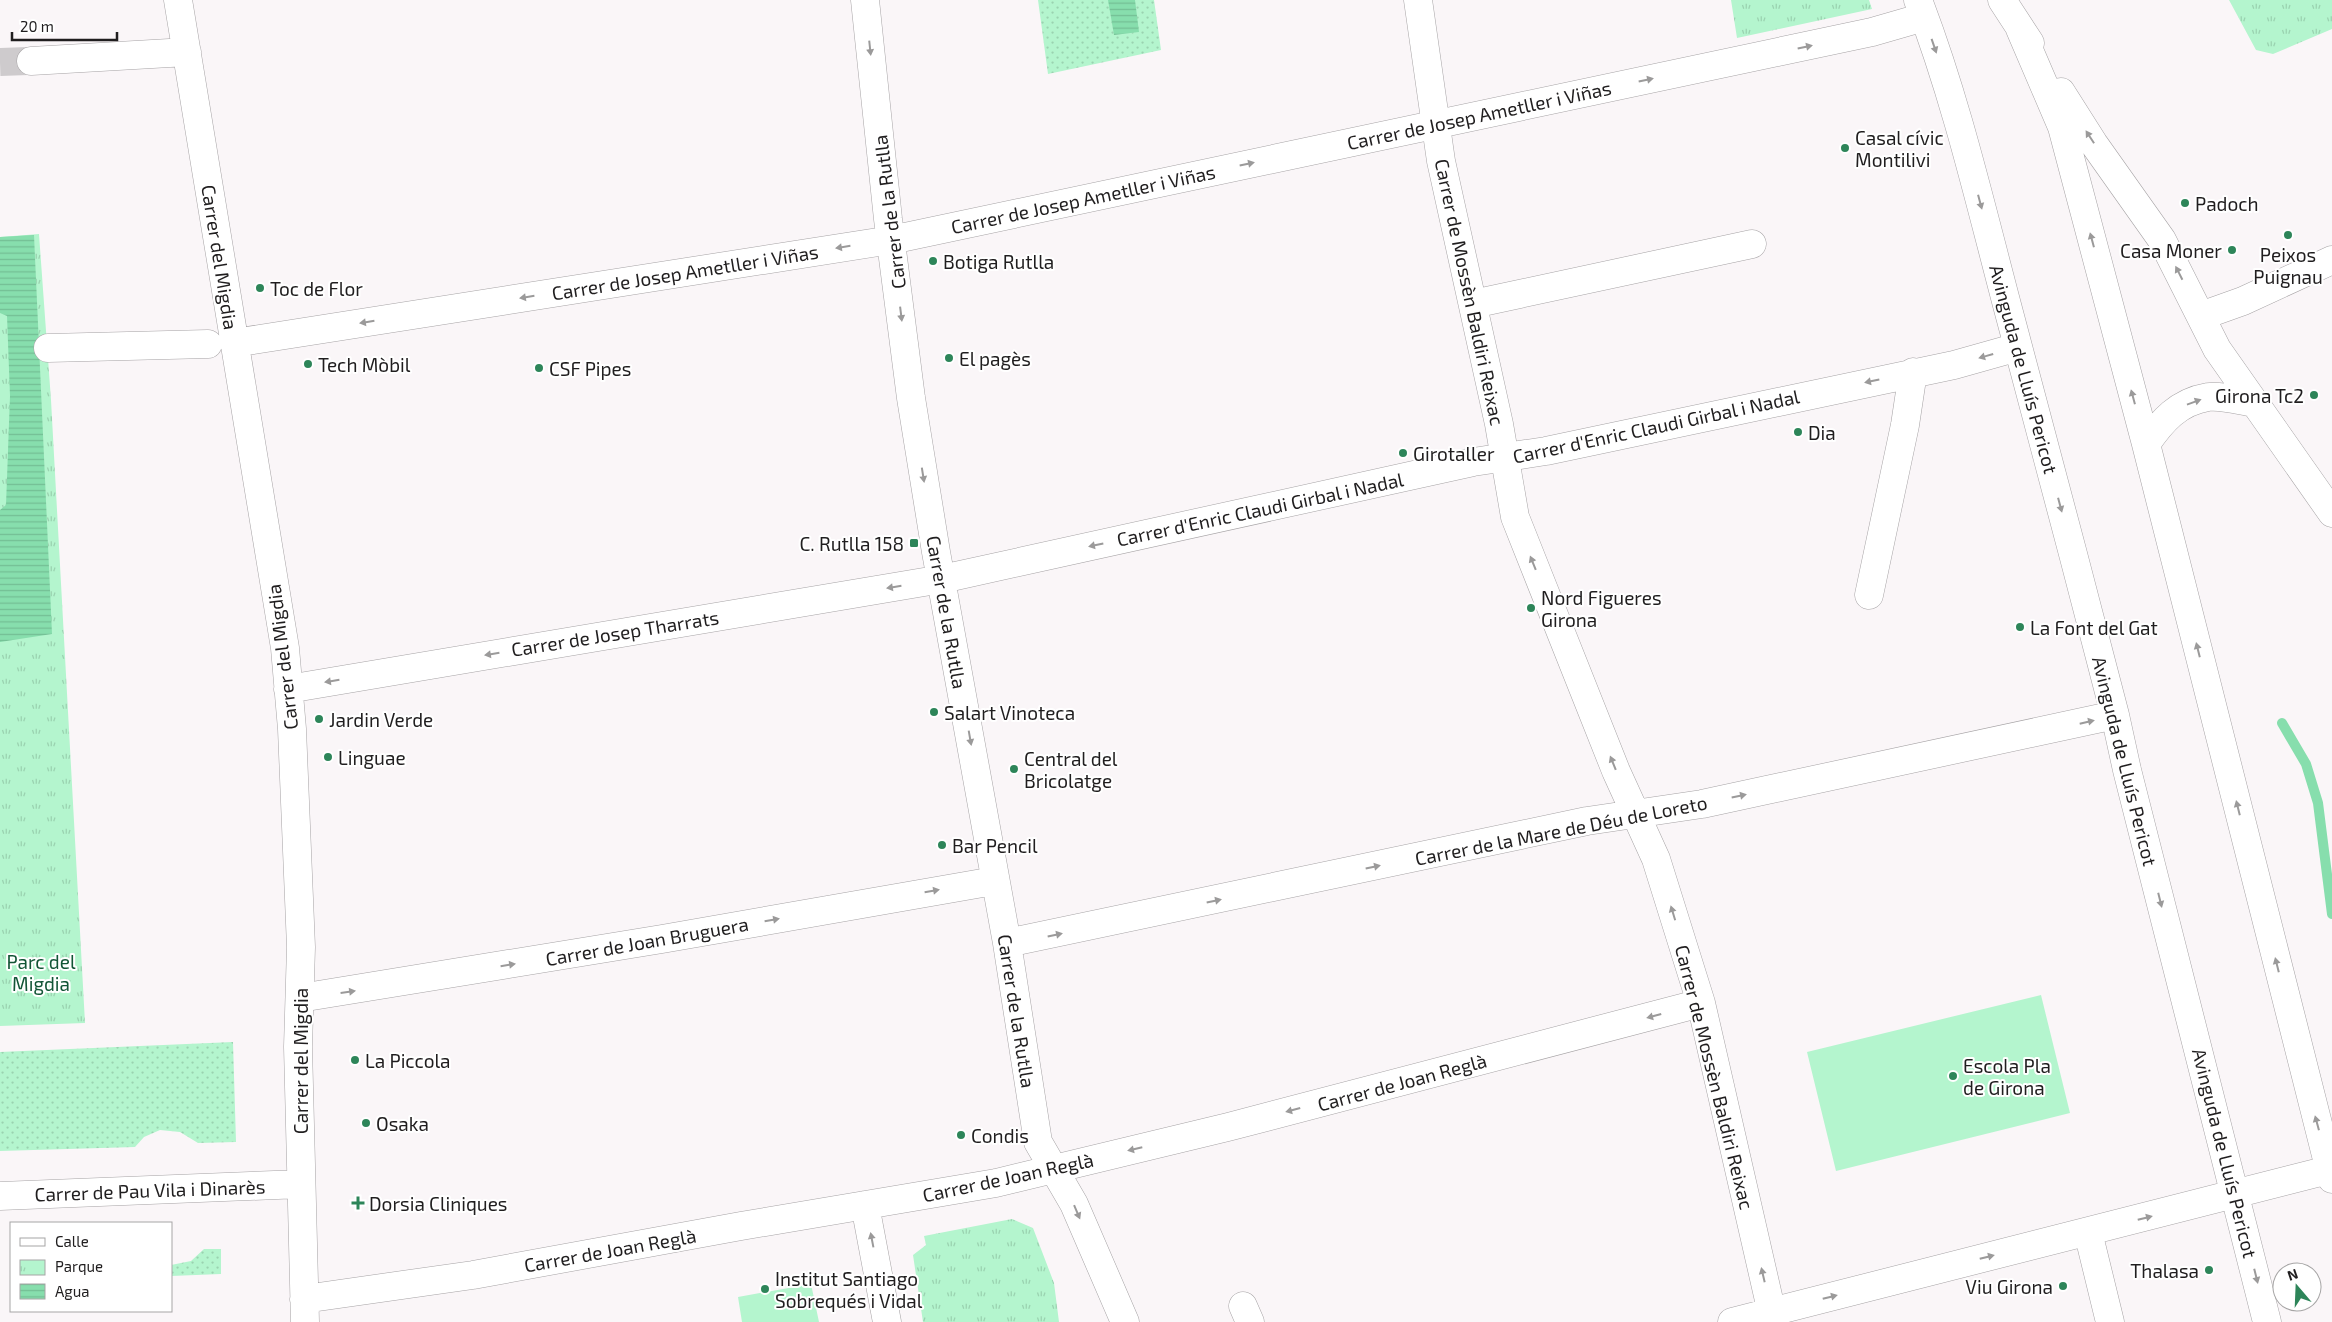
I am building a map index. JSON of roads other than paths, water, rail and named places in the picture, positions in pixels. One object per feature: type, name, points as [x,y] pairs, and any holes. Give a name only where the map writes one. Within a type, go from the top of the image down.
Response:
[{"type":"street","name":"Carrer del Migdia","points":[[178,0],[187,52],[221,343],[285,648],[292,739],[301,947],[298,1047],[305,1311]]},
{"type":"street","name":"Carrer de la Rutlla","points":[[865,0],[911,398],[936,552],[994,881],[1007,943],[1038,1142],[1074,1204],[1125,1322]]},
{"type":"street","name":"Carrer de Mossèn Baldiri Reixac","points":[[1418,0],[1441,161],[1505,457],[1515,517],[1616,771],[1656,859],[1701,1003],[1773,1317]]},
{"type":"street","points":[[2002,0],[2094,144],[2162,240],[2217,349],[2332,512]]},
{"type":"street","name":"Carrer de Josep Ametller i Viñas","points":[[48,348],[221,343],[892,240],[1872,32],[1921,8]]},
{"type":"street","name":"Avinguda de Lluís Pericot","points":[[1921,8],[1970,164],[2115,715],[2129,779],[2267,1322]]},
{"type":"street","points":[[1732,1322],[1773,1317],[2235,1194],[2331,1173],[2146,444],[2062,127],[2020,29]]},
{"type":"street","points":[[31,61],[187,52]]},
{"type":"street","points":[[1473,304],[1752,244]]},
{"type":"street","points":[[2201,316],[2243,301],[2332,260]]},
{"type":"street","name":"Carrer d'Enric Claudi Girbal i Nadal","points":[[942,579],[1473,462],[1546,451],[1913,372],[1954,365],[2018,347]]},
{"type":"street","points":[[1869,595],[1905,425],[1913,372]]},
{"type":"street","points":[[2146,444],[2161,422],[2180,407],[2209,396],[2254,402]]},
{"type":"street","name":"Carrer de Josep Tharrats","points":[[288,689],[942,579]]},
{"type":"street","name":"Carrer de la Mare de Déu de Loreto","points":[[1007,943],[1588,821],[1702,804],[2115,715]]},
{"type":"street","name":"Carrer de Joan Bruguera","points":[[300,998],[662,939],[994,881]]},
{"type":"street","name":"Carrer de Joan Reglà","points":[[305,1311],[473,1275],[996,1183],[1228,1127],[1701,1003]]},
{"type":"street","name":"Carrer de Pau Vila i Dinarès","points":[[0,1196],[301,1184]]},
{"type":"street","points":[[865,1205],[887,1322]]},
{"type":"street","points":[[2088,1232],[2110,1322]]},
{"type":"water","points":[[1108,0],[1135,0],[1139,32],[1114,35]]},
{"type":"water","points":[[34,235],[52,634],[0,642],[0,510],[6,505],[10,396],[7,316],[0,313],[0,237]]},
{"type":"waterway","points":[[2282,723],[2306,764],[2318,803],[2332,914]]},
{"type":"tunnel","points":[[0,62],[31,61]]},
{"type":"place","name":"Casal cívic Montilivi","points":[[1845,148]]},
{"type":"place","name":"Padoch","points":[[2185,203]]},
{"type":"place","name":"Peixos Puignau","points":[[2288,235]]},
{"type":"place","name":"Casa Moner","points":[[2232,250]]},
{"type":"place","name":"Botiga Rutlla","points":[[933,261]]},
{"type":"place","name":"Toc de Flor","points":[[260,288]]},
{"type":"place","name":"El pagès","points":[[949,358]]},
{"type":"place","name":"Tech Mòbil","points":[[308,364]]},
{"type":"place","name":"CSF Pipes","points":[[539,368]]},
{"type":"place","name":"Girona Tc2","points":[[2314,395]]},
{"type":"place","name":"Dia","points":[[1798,432]]},
{"type":"place","name":"Girotaller","points":[[1403,453]]},
{"type":"place","name":"C. Rutlla 158","points":[[914,543]]},
{"type":"place","name":"Nord Figueres Girona","points":[[1531,608]]},
{"type":"place","name":"La Font del Gat","points":[[2020,627]]},
{"type":"place","name":"Salart Vinoteca","points":[[934,712]]},
{"type":"place","name":"Jardin Verde","points":[[319,719]]},
{"type":"place","name":"Linguae","points":[[328,757]]},
{"type":"place","name":"Central del Bricolatge","points":[[1014,769]]},
{"type":"place","name":"Bar Pencil","points":[[942,845]]},
{"type":"place","name":"La Piccola","points":[[355,1060]]},
{"type":"place","name":"Escola Pla de Girona","points":[[1953,1076]]},
{"type":"place","name":"Osaka","points":[[366,1123]]},
{"type":"place","name":"Condis","points":[[961,1135]]},
{"type":"place","name":"Dorsia Cliniques","points":[[358,1203]]},
{"type":"place","name":"Thalasa","points":[[2209,1270]]},
{"type":"place","name":"Viu Girona","points":[[2063,1286]]},
{"type":"place","name":"Institut Santiago Sobrequés i Vidal","points":[[765,1289]]},
{"type":"park label","name":"Parc del Migdia","points":[[41,972]]}]
